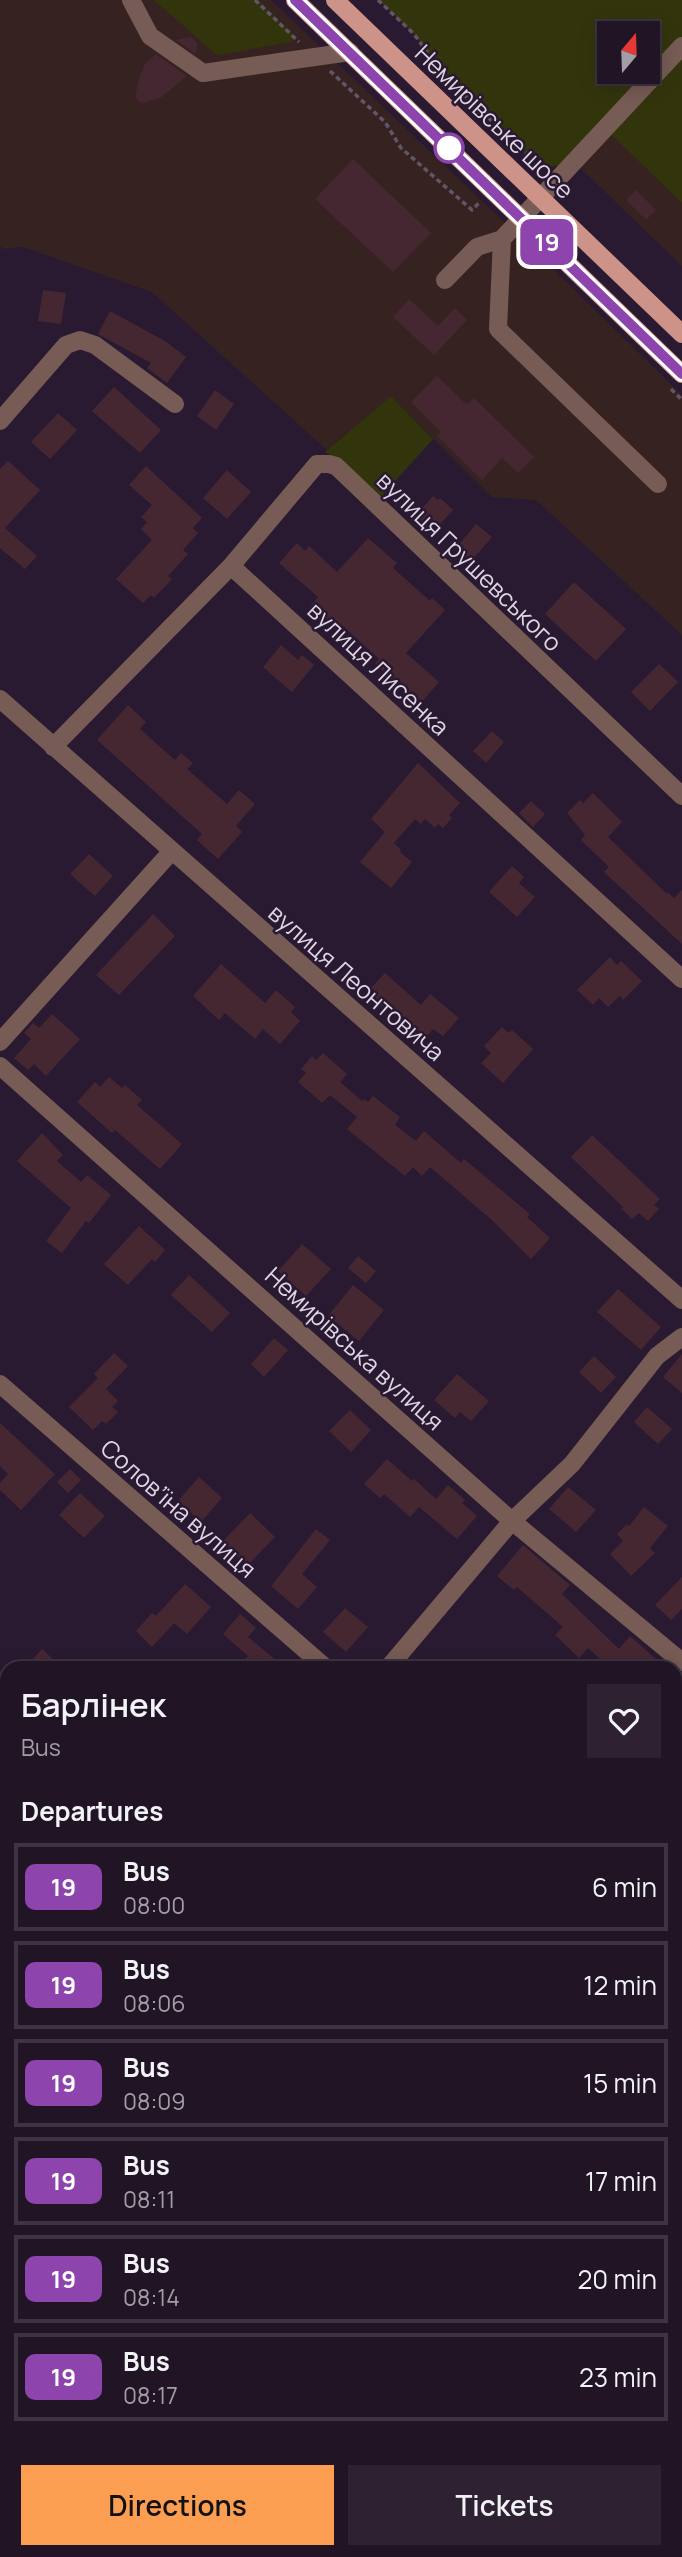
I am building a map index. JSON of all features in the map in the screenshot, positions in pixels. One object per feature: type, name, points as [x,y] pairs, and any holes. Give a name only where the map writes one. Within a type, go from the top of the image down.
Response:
[{"type":"main road","name":"Немирівське шосе","points":[[295,0],[682,374]]},
{"type":"main road","name":"Немирівське шосе","points":[[335,0],[682,334]]},
{"type":"street","points":[[131,0],[150,36],[203,73],[350,52]]},
{"type":"street","points":[[445,281],[477,247],[502,239],[682,46]]},
{"type":"street","points":[[502,239],[498,329],[658,484]]},
{"type":"street","points":[[0,421],[66,345],[80,340],[95,345],[175,404]]},
{"type":"street","name":"вулиця Грушевського","points":[[231,566],[317,464],[335,466],[682,796]]},
{"type":"street","points":[[53,747],[231,566]]},
{"type":"street","name":"вулиця Лисенка","points":[[231,566],[682,979]]},
{"type":"street","name":"вулиця Леонтовича","points":[[0,699],[682,1300]]},
{"type":"street","points":[[0,1042],[171,852]]},
{"type":"street","name":"Немирівська вулиця","points":[[0,1066],[512,1521],[681,1661]]},
{"type":"street","points":[[394,1661],[512,1521],[572,1464],[657,1356],[682,1337]]},
{"type":"street","name":"Соловʼїна вулиця","points":[[0,1384],[318,1661]]},
{"type":"path","points":[[255,0],[385,122],[401,148],[472,210]]},
{"type":"path","points":[[377,0],[414,34],[445,78],[528,155]]},
{"type":"shaded area","points":[[0,0],[271,0],[682,395],[682,635],[536,500],[492,497],[391,396],[327,450],[152,292],[23,247],[4,249],[0,246]]},
{"type":"shaded area","points":[[605,129],[682,203],[682,266],[574,162]]},
{"type":"green space","points":[[154,0],[258,0],[295,36],[291,42],[217,55]]},
{"type":"green space","points":[[378,0],[682,0],[682,203],[605,129],[574,162],[551,167],[535,161],[445,77],[414,34]]},
{"type":"green space","points":[[391,396],[433,439],[380,498],[338,460],[325,452]]},
{"type":"building","points":[[191,37],[197,43],[196,54],[176,40]]},
{"type":"building","points":[[156,54],[187,76],[160,98],[142,103],[135,97],[139,79],[145,64]]},
{"type":"building","points":[[353,159],[431,233],[393,272],[315,199]]},
{"type":"building","points":[[636,190],[656,210],[646,220],[626,200]]},
{"type":"building","points":[[43,290],[66,293],[61,324],[38,321]]},
{"type":"building","points":[[409,299],[438,326],[455,308],[467,320],[434,355],[393,317]]},
{"type":"building","points":[[110,311],[165,341],[186,357],[167,383],[147,368],[151,363],[98,334]]},
{"type":"building","points":[[437,376],[467,405],[474,398],[534,457],[518,473],[502,458],[482,480],[437,436],[441,432],[411,402]]},
{"type":"building","points":[[114,387],[161,430],[140,453],[92,411]]},
{"type":"building","points":[[215,390],[234,404],[216,430],[197,416]]},
{"type":"building","points":[[58,413],[77,430],[50,459],[31,442]]},
{"type":"building","points":[[8,461],[40,490],[5,528],[37,556],[25,569],[0,548],[0,469]]},
{"type":"building","points":[[146,466],[202,518],[193,528],[198,533],[183,550],[188,554],[168,576],[172,579],[154,598],[151,595],[143,603],[116,579],[152,540],[141,529],[147,522],[141,517],[152,505],[129,485]]},
{"type":"building","points":[[227,470],[251,492],[227,519],[203,498]]},
{"type":"building","points":[[433,496],[438,500],[440,498],[453,510],[431,534],[418,522],[423,517],[418,513]]},
{"type":"building","points":[[476,524],[492,537],[471,561],[456,548]]},
{"type":"building","points":[[368,538],[397,563],[393,568],[430,601],[432,598],[445,610],[406,653],[439,682],[419,705],[375,664],[379,659],[343,626],[338,632],[310,606],[318,597],[279,563],[297,543],[305,551],[309,546],[337,572]]},
{"type":"building","points":[[574,582],[626,629],[596,661],[545,614]]},
{"type":"building","points":[[281,645],[298,660],[302,655],[314,665],[292,692],[263,667]]},
{"type":"building","points":[[659,664],[678,682],[650,711],[631,692]]},
{"type":"building","points":[[128,705],[146,722],[140,729],[175,760],[181,753],[193,763],[187,769],[227,804],[239,790],[255,804],[236,826],[242,832],[218,859],[197,840],[202,834],[97,740]]},
{"type":"building","points":[[492,731],[504,742],[486,763],[473,751]]},
{"type":"building","points":[[418,763],[460,803],[449,815],[452,818],[443,828],[438,824],[435,828],[425,819],[421,824],[415,819],[394,843],[412,862],[391,888],[360,862],[385,832],[371,819]]},
{"type":"building","points":[[593,793],[622,822],[608,837],[667,894],[668,892],[674,898],[682,890],[682,944],[604,872],[609,867],[581,840],[585,835],[567,813],[580,800],[583,803]]},
{"type":"building","points":[[531,801],[545,814],[533,827],[519,813]]},
{"type":"building","points":[[89,854],[113,876],[95,896],[70,874]]},
{"type":"building","points":[[512,866],[524,877],[519,883],[535,897],[517,917],[489,892]]},
{"type":"building","points":[[153,914],[175,936],[119,995],[96,975]]},
{"type":"building","points":[[610,957],[617,965],[621,961],[642,981],[623,1000],[620,996],[608,1007],[599,998],[593,1005],[577,990]]},
{"type":"building","points":[[221,964],[265,1003],[276,990],[295,1007],[291,1012],[300,1021],[280,1044],[263,1029],[255,1039],[225,1013],[219,1020],[193,996]]},
{"type":"building","points":[[385,973],[421,1005],[430,994],[459,1018],[443,1036],[433,1029],[426,1037],[388,1005],[385,1009],[374,999],[378,994],[371,988]]},
{"type":"building","points":[[52,1014],[80,1039],[46,1076],[34,1064],[28,1070],[14,1058],[31,1039],[24,1033],[33,1023],[39,1028]]},
{"type":"building","points":[[502,1027],[509,1033],[512,1030],[533,1049],[503,1083],[481,1063],[491,1053],[484,1046]]},
{"type":"building","points":[[323,1053],[347,1074],[340,1082],[362,1101],[364,1099],[368,1102],[373,1096],[400,1117],[395,1125],[416,1141],[424,1131],[461,1163],[464,1159],[530,1214],[527,1217],[550,1238],[531,1259],[493,1221],[430,1167],[422,1176],[413,1167],[405,1176],[347,1129],[357,1117],[330,1095],[322,1103],[298,1082],[306,1073],[301,1069],[312,1056],[316,1060]]},
{"type":"building","points":[[109,1077],[122,1088],[125,1085],[142,1100],[137,1105],[182,1144],[160,1169],[115,1130],[112,1133],[77,1102],[95,1082],[100,1087]]},
{"type":"building","points":[[42,1133],[63,1155],[57,1161],[81,1182],[87,1175],[111,1195],[89,1223],[86,1221],[62,1253],[46,1241],[71,1208],[17,1161]]},
{"type":"building","points":[[592,1135],[660,1199],[654,1205],[659,1209],[648,1221],[639,1213],[632,1219],[571,1157]]},
{"type":"building","points":[[139,1226],[165,1250],[155,1262],[152,1259],[128,1285],[104,1264]]},
{"type":"building","points":[[302,1244],[331,1269],[306,1296],[278,1271]]},
{"type":"building","points":[[358,1256],[376,1271],[366,1283],[348,1268]]},
{"type":"building","points":[[189,1275],[230,1313],[212,1332],[171,1295]]},
{"type":"building","points":[[353,1285],[384,1310],[359,1341],[328,1316]]},
{"type":"building","points":[[618,1289],[661,1327],[641,1350],[597,1312]]},
{"type":"building","points":[[274,1338],[288,1350],[264,1377],[251,1364]]},
{"type":"building","points":[[114,1353],[128,1366],[106,1389],[118,1401],[112,1407],[118,1412],[106,1424],[102,1421],[93,1430],[69,1407],[98,1378],[94,1374]]},
{"type":"building","points":[[682,1354],[682,1393],[663,1377]]},
{"type":"building","points":[[594,1356],[616,1377],[601,1393],[579,1372]]},
{"type":"building","points":[[457,1374],[489,1401],[471,1421],[460,1412],[455,1418],[434,1400]]},
{"type":"building","points":[[647,1407],[672,1429],[658,1444],[634,1422]]},
{"type":"building","points":[[350,1410],[371,1430],[351,1452],[329,1431]]},
{"type":"building","points":[[0,1423],[55,1474],[21,1510],[0,1490],[0,1483],[8,1474],[0,1466]]},
{"type":"building","points":[[387,1459],[436,1499],[448,1485],[465,1500],[462,1503],[477,1516],[457,1539],[419,1507],[410,1517],[384,1494],[380,1498],[364,1484]]},
{"type":"building","points":[[70,1469],[81,1480],[68,1493],[57,1482]]},
{"type":"building","points":[[199,1477],[222,1498],[201,1522],[178,1501]]},
{"type":"building","points":[[568,1487],[596,1510],[576,1532],[549,1509]]},
{"type":"building","points":[[80,1493],[105,1516],[84,1538],[59,1515]]},
{"type":"building","points":[[644,1507],[668,1526],[650,1548],[655,1553],[631,1576],[610,1554],[623,1541],[617,1534],[627,1524],[629,1526]]},
{"type":"building","points":[[250,1513],[275,1537],[247,1566],[222,1542]]},
{"type":"building","points":[[316,1529],[330,1540],[302,1574],[317,1587],[298,1609],[271,1586]]},
{"type":"building","points":[[523,1545],[570,1585],[562,1594],[619,1649],[630,1636],[658,1661],[602,1661],[588,1648],[579,1658],[555,1635],[563,1627],[517,1587],[514,1590],[497,1576]]},
{"type":"building","points":[[682,1577],[682,1609],[671,1620],[655,1605]]},
{"type":"building","points":[[185,1584],[211,1607],[187,1634],[174,1623],[152,1647],[136,1631],[152,1613],[156,1616]]},
{"type":"building","points":[[345,1608],[368,1627],[346,1652],[323,1632]]},
{"type":"building","points":[[240,1614],[256,1628],[248,1637],[277,1661],[244,1661],[248,1656],[223,1634]]},
{"type":"building","points":[[42,1649],[55,1661],[31,1661]]},
{"type":"bus line","name":"19","points":[[295,0],[682,374]]}]
